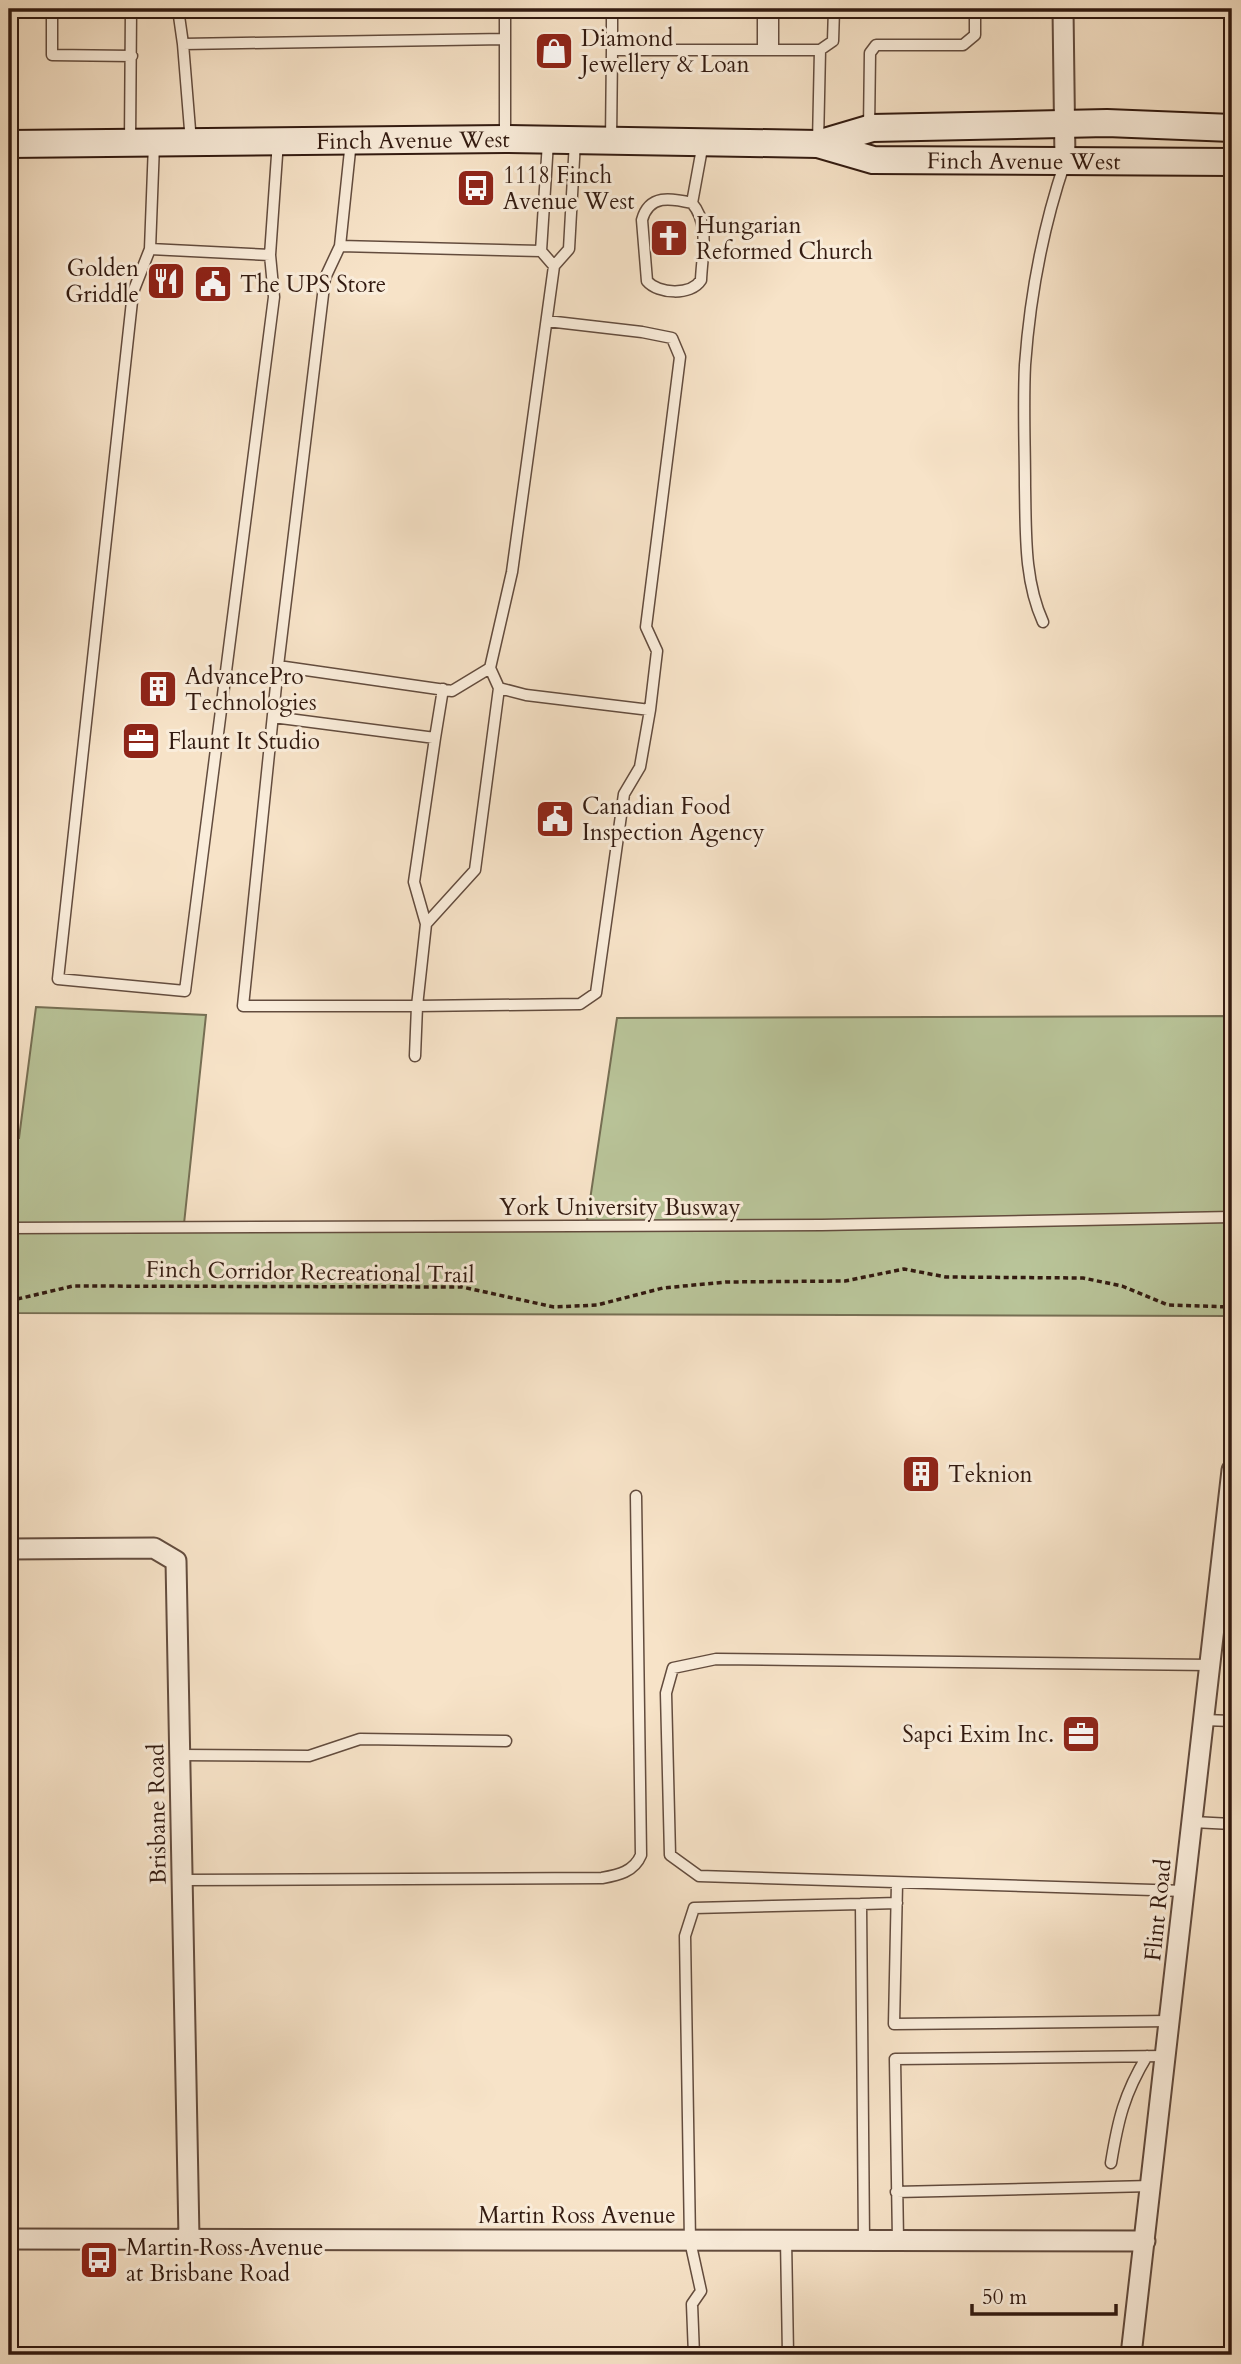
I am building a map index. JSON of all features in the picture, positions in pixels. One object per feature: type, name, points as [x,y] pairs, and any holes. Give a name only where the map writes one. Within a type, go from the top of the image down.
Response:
[{"type":"main road","name":"Finch Avenue West","points":[[818,144],[869,129],[1064,123],[1232,128]]},
{"type":"main road","name":"Finch Avenue West","points":[[9,144],[505,139],[818,144],[873,160],[1232,162]]},
{"type":"street","points":[[1063,9],[1065,161]]},
{"type":"street","name":"Flint Road","points":[[1131,2355],[1152,2186],[1157,2056],[1170,2021],[1210,1665],[1224,1622],[1232,1470]]},
{"type":"street","name":"Brisbane Road","points":[[9,1549],[154,1548],[176,1561],[189,2238]]},
{"type":"street","name":"Martin Ross Avenue","points":[[9,2239],[1146,2241]]},
{"type":"lane","points":[[52,9],[52,55],[132,56]]},
{"type":"lane","points":[[131,9],[132,56],[150,249],[134,292],[58,979],[185,991],[274,297],[270,255],[278,141]]},
{"type":"lane","points":[[178,9],[191,142]]},
{"type":"lane","points":[[505,9],[505,139]]},
{"type":"lane","points":[[611,141],[612,9]]},
{"type":"lane","points":[[763,9],[768,50]]},
{"type":"lane","points":[[768,50],[773,9]]},
{"type":"lane","points":[[612,50],[820,50],[833,41],[834,9]]},
{"type":"lane","points":[[869,129],[870,54],[876,45],[963,45],[975,35],[975,9]]},
{"type":"lane","points":[[183,44],[505,39]]},
{"type":"lane","points":[[818,144],[820,50]]},
{"type":"lane","points":[[351,140],[340,246],[326,278],[278,666],[243,1006],[580,1004],[596,993],[624,794],[640,767],[650,710],[657,651],[646,627],[680,357],[672,338],[547,321]]},
{"type":"lane","points":[[548,140],[541,251],[554,266]]},
{"type":"lane","points":[[426,923],[475,870],[499,688],[490,668],[512,572],[554,266],[569,249],[575,141]]},
{"type":"lane","points":[[692,203],[703,142]]},
{"type":"lane","points":[[1043,622],[1036,607],[1027,560],[1026,365],[1038,265],[1051,201],[1065,161]]},
{"type":"lane","points":[[659,199],[692,203],[700,212],[704,225],[701,280],[697,287],[689,290],[652,288],[646,281],[642,220],[644,213],[652,202],[659,199]]},
{"type":"lane","points":[[340,246],[541,251]]},
{"type":"lane","points":[[150,249],[270,255]]},
{"type":"lane","points":[[278,666],[452,691],[490,668]]},
{"type":"lane","points":[[499,688],[526,695],[650,710]]},
{"type":"lane","points":[[415,1056],[417,1006],[426,923],[414,882],[443,690]]},
{"type":"lane","points":[[273,717],[435,738]]},
{"type":"lane","name":"York University Busway","points":[[9,1228],[822,1225],[1232,1217]]},
{"type":"lane","points":[[183,1880],[602,1878],[618,1875],[634,1866],[641,1855],[636,1496]]},
{"type":"lane","points":[[1185,1891],[699,1875],[670,1855],[666,1693],[673,1668],[716,1659],[1210,1665]]},
{"type":"lane","points":[[1204,1720],[1232,1721]]},
{"type":"lane","points":[[180,1755],[309,1756],[360,1739],[506,1741]]},
{"type":"lane","points":[[1193,1822],[1232,1824]]},
{"type":"lane","points":[[897,1883],[894,2024],[1170,2021]]},
{"type":"lane","points":[[694,2355],[692,2304],[701,2291],[690,2241],[685,1936],[694,1908],[897,1903]]},
{"type":"lane","points":[[860,1904],[864,2240]]},
{"type":"lane","points":[[1111,2163],[1118,2119],[1131,2082],[1157,2056]]},
{"type":"lane","points":[[898,2240],[895,2059],[1157,2056]]},
{"type":"lane","points":[[896,2192],[1152,2186]]},
{"type":"lane","points":[[786,2239],[788,2355]]},
{"type":"path","name":"Finch Corridor Recreational Trail","points":[[9,1301],[73,1286],[463,1287],[554,1307],[597,1306],[663,1288],[726,1282],[845,1281],[904,1269],[946,1277],[1083,1278],[1122,1286],[1168,1305],[1232,1307]]},
{"type":"green space","points":[[36,1007],[206,1015],[184,1224],[586,1227],[617,1018],[1232,1016],[1232,1316],[9,1313],[9,1139],[19,1138]]},
{"type":"place","name":"Diamond Jewellery & Loan","points":[[554,51]]},
{"type":"place","name":"1118 Finch Avenue West","points":[[476,188]]},
{"type":"place","name":"Hungarian Reformed Church","points":[[669,238]]},
{"type":"place","name":"Golden Griddle","points":[[166,281]]},
{"type":"place","name":"The UPS Store","points":[[213,284]]},
{"type":"place","name":"AdvancePro Technologies","points":[[158,689]]},
{"type":"place","name":"Flaunt It Studio","points":[[141,741]]},
{"type":"place","name":"Canadian Food Inspection Agency","points":[[555,819]]},
{"type":"place","name":"Teknion","points":[[921,1474]]},
{"type":"place","name":"Sapci Exim Inc.","points":[[1081,1734]]},
{"type":"place","name":"Martin Ross Avenue at Brisbane Road","points":[[99,2260]]}]
